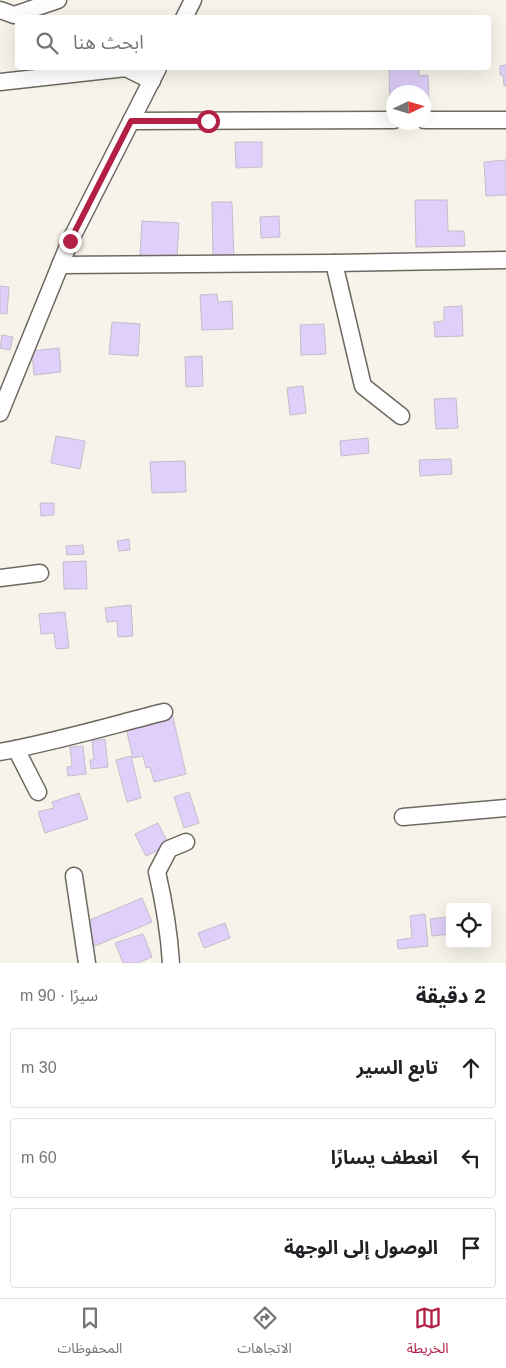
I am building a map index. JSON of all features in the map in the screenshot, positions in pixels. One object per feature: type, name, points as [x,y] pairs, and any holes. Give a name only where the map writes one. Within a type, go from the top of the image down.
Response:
[{"type":"street","points":[[0,10],[14,15],[58,0]]},
{"type":"street","points":[[0,82],[108,70]]},
{"type":"street","points":[[0,414],[70,241],[155,74],[136,70]]},
{"type":"street","points":[[131,121],[386,120]]},
{"type":"street","points":[[431,120],[506,120]]},
{"type":"street","points":[[60,265],[506,260]]},
{"type":"street","points":[[334,263],[363,386],[401,416]]},
{"type":"street","points":[[0,578],[40,572]]},
{"type":"street","points":[[38,792],[8,751],[164,712]]},
{"type":"street","points":[[403,817],[506,808]]},
{"type":"street","points":[[171,963],[169,930],[157,872],[169,849],[186,842]]},
{"type":"street","points":[[74,876],[87,963]]},
{"type":"building","points":[[506,65],[506,86],[504,86],[503,75],[500,75],[500,66]]},
{"type":"building","points":[[389,70],[419,70],[419,76],[428,75],[428,85],[389,85]]},
{"type":"building","points":[[235,142],[262,142],[262,167],[236,168]]},
{"type":"building","points":[[506,160],[506,195],[486,196],[484,162]]},
{"type":"building","points":[[415,200],[447,200],[448,231],[464,231],[465,246],[416,247]]},
{"type":"building","points":[[212,202],[232,202],[234,259],[213,259]]},
{"type":"building","points":[[279,216],[280,237],[261,238],[260,217]]},
{"type":"building","points":[[142,221],[179,223],[177,257],[140,255]]},
{"type":"building","points":[[0,286],[9,287],[7,314],[0,313]]},
{"type":"building","points":[[217,294],[218,302],[232,301],[233,329],[202,330],[200,295]]},
{"type":"building","points":[[462,306],[463,336],[435,337],[434,322],[444,321],[444,307]]},
{"type":"building","points":[[112,322],[140,324],[138,356],[109,354]]},
{"type":"building","points":[[324,324],[326,354],[301,355],[300,325]]},
{"type":"building","points":[[2,335],[13,337],[10,350],[0,348]]},
{"type":"building","points":[[59,348],[61,372],[34,375],[32,351]]},
{"type":"building","points":[[202,356],[203,386],[186,387],[185,357]]},
{"type":"building","points":[[303,386],[306,413],[290,415],[287,388]]},
{"type":"building","points":[[456,398],[458,428],[436,429],[434,399]]},
{"type":"building","points":[[56,436],[85,441],[80,469],[51,463]]},
{"type":"building","points":[[368,438],[369,453],[341,456],[340,441]]},
{"type":"building","points":[[451,459],[452,474],[420,476],[419,460]]},
{"type":"building","points":[[185,461],[186,492],[152,493],[150,462]]},
{"type":"building","points":[[40,503],[54,503],[54,515],[41,516]]},
{"type":"building","points":[[129,539],[130,550],[119,551],[117,541]]},
{"type":"building","points":[[83,545],[84,554],[67,555],[66,546]]},
{"type":"building","points":[[86,561],[87,589],[64,589],[63,562]]},
{"type":"building","points":[[131,605],[133,636],[118,637],[117,621],[107,622],[105,608]]},
{"type":"building","points":[[65,612],[69,648],[56,649],[54,633],[41,634],[39,614]]},
{"type":"building","points":[[172,713],[186,774],[154,782],[150,767],[146,768],[143,756],[133,758],[125,724]]},
{"type":"building","points":[[105,739],[108,767],[91,769],[90,760],[94,760],[92,741]]},
{"type":"building","points":[[83,746],[86,774],[68,776],[67,767],[72,766],[70,747]]},
{"type":"building","points":[[131,756],[141,798],[127,802],[116,760]]},
{"type":"building","points":[[189,792],[199,823],[184,828],[174,797]]},
{"type":"building","points":[[79,793],[88,819],[45,833],[38,812],[54,808],[52,802]]},
{"type":"building","points":[[158,823],[169,845],[146,856],[135,834]]},
{"type":"building","points":[[142,898],[152,922],[95,946],[85,922]]},
{"type":"building","points":[[425,914],[428,946],[398,949],[397,940],[412,938],[410,916]]},
{"type":"building","points":[[446,917],[446,934],[432,936],[430,919]]},
{"type":"building","points":[[225,923],[230,938],[204,948],[198,933]]},
{"type":"building","points":[[143,934],[152,957],[138,963],[123,963],[115,943]]},
{"type":"route","points":[[70,241],[131,121],[208,121]]}]
